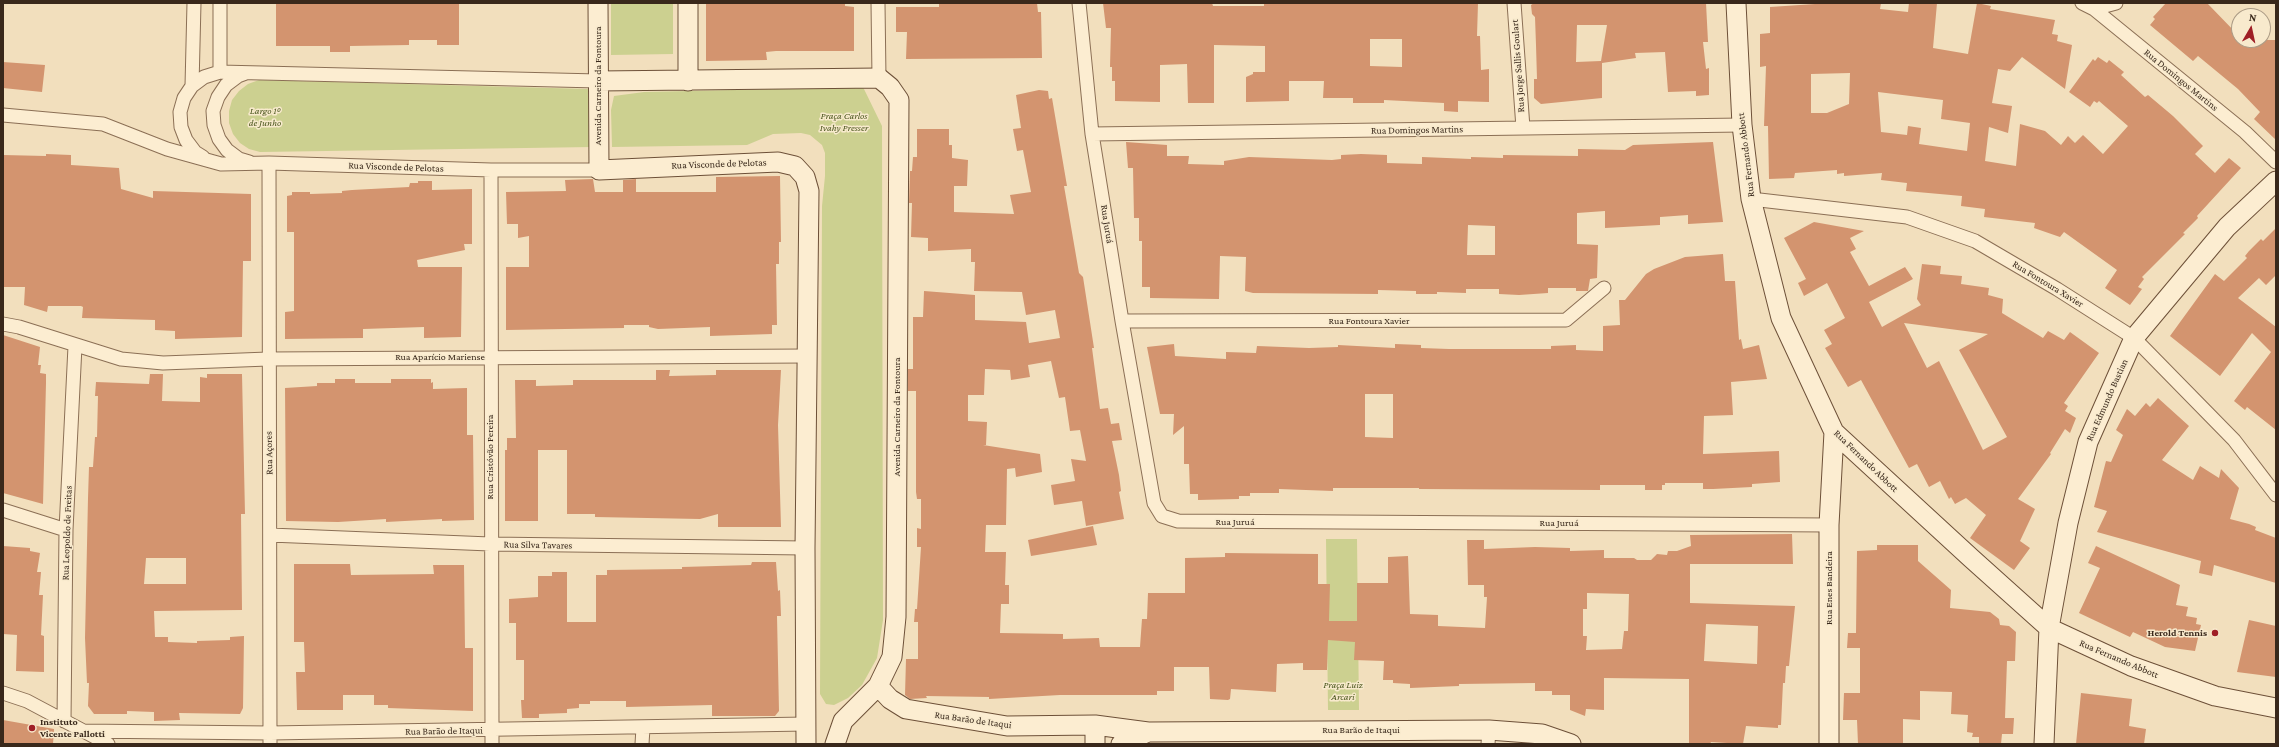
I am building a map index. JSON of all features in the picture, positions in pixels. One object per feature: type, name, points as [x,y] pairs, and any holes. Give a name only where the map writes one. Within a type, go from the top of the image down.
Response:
[{"type":"street","points":[[192,86],[194,3]]},
{"type":"street","points":[[220,3],[220,72]]},
{"type":"street","name":"Avenida Carneiro da Fontoura","points":[[598,3],[599,170]]},
{"type":"street","points":[[688,3],[688,80]]},
{"type":"street","points":[[207,160],[195,152],[186,140],[181,127],[182,105],[192,86],[204,77],[220,72],[251,71],[598,81],[879,78],[878,3]]},
{"type":"street","name":"Rua Juruá","points":[[1079,3],[1092,134],[1122,321],[1154,503],[1162,516],[1178,521],[1829,525]]},
{"type":"street","name":"Rua Jorge Sallis Goulart","points":[[1514,3],[1522,128]]},
{"type":"street","name":"Rua Fernando Abbott","points":[[1736,3],[1742,125],[1751,199],[1781,318],[1834,432],[2049,628],[2131,666],[2215,696],[2276,708]]},
{"type":"street","name":"Rua Domingos Martins","points":[[2082,3],[2094,9],[2245,132],[2276,162]]},
{"type":"street","points":[[2094,9],[2116,3]]},
{"type":"street","points":[[251,71],[238,76],[226,85],[218,97],[214,118],[219,139],[227,150],[239,159],[253,163]]},
{"type":"street","name":"Avenida Carneiro da Fontoura","points":[[835,744],[843,721],[878,686],[892,657],[896,617],[899,100],[890,87],[879,78]]},
{"type":"street","name":"Rua Visconde de Pelotas","points":[[3,115],[103,124],[167,149],[221,164],[269,163],[491,170],[599,170],[758,162],[778,162],[795,166],[805,177],[809,191],[811,217],[807,356]]},
{"type":"street","name":"Rua Domingos Martins","points":[[1092,134],[1742,125]]},
{"type":"street","name":"Rua Açores","points":[[269,163],[268,359],[270,738]]},
{"type":"street","name":"Rua Cristóvão Pereira","points":[[491,170],[490,544],[492,744]]},
{"type":"street","name":"Rua Edmundo Bastian","points":[[2044,744],[2049,628],[2068,523],[2088,442],[2134,338],[2227,227],[2276,181]]},
{"type":"street","name":"Rua Fontoura Xavier","points":[[1751,199],[1907,217],[1976,241],[2057,289],[2134,338],[2234,440],[2276,495]]},
{"type":"street","name":"Rua Fontoura Xavier","points":[[1122,321],[1566,320],[1604,288]]},
{"type":"street","name":"Rua Aparício Mariense","points":[[3,324],[37,332],[75,346],[121,359],[142,362],[268,359],[807,356]]},
{"type":"street","name":"Rua Leopoldo de Freitas","points":[[64,721],[66,530],[75,346]]},
{"type":"street","points":[[806,744],[807,356]]},
{"type":"street","name":"Rua Enes Bandeira","points":[[1829,744],[1829,525],[1834,432]]},
{"type":"street","points":[[3,510],[66,530]]},
{"type":"street","name":"Rua Silva Tavares","points":[[270,535],[490,544],[806,548]]},
{"type":"street","points":[[2048,658],[2056,648],[2066,644],[2080,642]]},
{"type":"street","name":"Rua Barão de Itaqui","points":[[878,686],[890,699],[906,709],[926,713],[1007,726],[1095,725],[1148,738]]},
{"type":"street","name":"Rua Barão de Itaqui","points":[[3,693],[27,701],[108,744]]},
{"type":"street","name":"Rua Barão de Itaqui","points":[[82,731],[270,738],[492,731],[806,724]]},
{"type":"street","points":[[1095,725],[1095,744]]},
{"type":"street","points":[[642,744],[643,728]]},
{"type":"street","name":"Rua Barão de Itaqui","points":[[1121,744],[1148,738],[1489,737],[1542,734],[1571,744]]},
{"type":"green space","points":[[611,3],[673,3],[673,54],[611,55]]},
{"type":"green space","name":"Largo 1º de Junho","points":[[259,80],[588,89],[592,147],[260,152],[249,149],[240,143],[233,134],[229,123],[229,111],[232,100],[239,91],[248,84]]},
{"type":"green space","name":"Praça Carlos Ivahy Presser","points":[[863,87],[882,126],[883,620],[877,658],[862,685],[848,698],[834,705],[826,704],[820,694],[822,206],[825,176],[825,153],[822,145],[810,135],[801,133],[773,134],[747,145],[612,147],[611,110],[614,96],[644,92]]},
{"type":"green space","name":"Praça Luiz Arcari","points":[[1326,539],[1357,539],[1359,710],[1328,710]]},
{"type":"building","points":[[459,3],[459,45],[437,45],[437,40],[409,40],[409,45],[350,46],[350,52],[330,52],[330,46],[276,46],[276,4]]},
{"type":"building","points":[[706,3],[845,3],[845,6],[854,7],[854,51],[776,51],[766,52],[767,60],[706,61]]},
{"type":"building","points":[[939,3],[1037,3],[1038,12],[1041,12],[1042,58],[906,59],[907,32],[896,32],[896,7],[939,7]]},
{"type":"building","points":[[1103,3],[1212,3],[1213,6],[1264,6],[1264,3],[1478,3],[1477,36],[1480,36],[1481,70],[1489,69],[1489,102],[1458,101],[1458,112],[1444,111],[1444,103],[1384,100],[1384,103],[1353,103],[1353,98],[1323,98],[1324,81],[1289,81],[1289,101],[1246,102],[1246,77],[1253,74],[1253,72],[1265,72],[1265,46],[1214,45],[1214,103],[1188,103],[1187,64],[1160,65],[1160,102],[1115,101],[1115,81],[1112,81],[1112,67],[1110,67],[1111,28],[1106,28]],"holes":[[[1370,39],[1402,39],[1402,67],[1370,66]]]},
{"type":"building","points":[[1534,3],[1706,3],[1708,42],[1703,42],[1706,69],[1709,68],[1709,95],[1696,96],[1696,91],[1668,92],[1665,52],[1635,53],[1636,58],[1602,63],[1602,98],[1541,104],[1534,98],[1534,79],[1537,79],[1536,45],[1535,17],[1532,14],[1531,5]],"holes":[[[1577,25],[1607,25],[1601,61],[1576,62]]]},
{"type":"building","points":[[1830,3],[1881,3],[1880,9],[1908,12],[1909,3],[1937,3],[1933,48],[1968,54],[1977,3],[1991,6],[1990,9],[2055,20],[2052,34],[2058,35],[2057,41],[2072,45],[2065,89],[2022,57],[2010,71],[1998,69],[1992,103],[2012,106],[2008,133],[1989,127],[1985,161],[2016,166],[2020,124],[2045,131],[2061,145],[2068,136],[2075,143],[2083,135],[2103,154],[2128,126],[2099,101],[2097,103],[2094,101],[2090,107],[2069,92],[2093,59],[2095,61],[2098,57],[2107,63],[2109,60],[2124,72],[2121,75],[2145,97],[2148,95],[2173,116],[2203,146],[2195,154],[2215,173],[2229,158],[2241,168],[2197,216],[2198,218],[2183,233],[2185,234],[2142,277],[2144,279],[2138,287],[2142,289],[2130,305],[2105,288],[2117,270],[2064,232],[2060,237],[2034,228],[2035,223],[1984,217],[1985,209],[1961,206],[1962,196],[1906,191],[1907,183],[1881,180],[1882,173],[1844,176],[1844,173],[1837,174],[1837,170],[1795,173],[1794,178],[1769,179],[1768,126],[1764,126],[1766,66],[1760,67],[1760,34],[1770,33],[1770,7]],"holes":[[[1850,73],[1849,104],[1827,113],[1811,113],[1811,74]],[[1878,92],[1943,100],[1941,119],[1970,123],[1967,151],[1919,144],[1921,128],[1908,126],[1907,135],[1881,132]]]},
{"type":"building","points":[[2166,3],[2207,3],[2231,28],[2231,48],[2271,48],[2271,40],[2276,40],[2276,140],[2254,119],[2260,112],[2238,89],[2198,56],[2193,61],[2150,25],[2155,19],[2153,17]]},
{"type":"building","points":[[3,62],[45,65],[42,92],[3,88]]},
{"type":"building","points":[[1039,90],[1048,91],[1049,99],[1052,98],[1067,186],[1064,186],[1079,273],[1083,277],[1094,348],[1092,348],[1100,409],[1108,408],[1111,424],[1119,423],[1122,440],[1112,441],[1119,475],[1121,491],[1119,492],[1124,519],[1086,526],[1082,501],[1054,505],[1051,485],[1075,481],[1071,459],[1086,461],[1080,430],[1070,431],[1065,397],[1059,398],[1051,361],[1028,365],[1030,377],[1011,380],[1010,370],[985,369],[984,395],[968,395],[968,421],[987,422],[986,445],[983,445],[1040,454],[1042,472],[1016,477],[1015,468],[1007,469],[1006,525],[986,525],[985,552],[1006,552],[1005,585],[1009,585],[1009,604],[1001,604],[1000,633],[1063,634],[1063,639],[1099,638],[1100,647],[1140,647],[1142,619],[1147,619],[1148,593],[1185,593],[1185,558],[1225,557],[1225,553],[1318,554],[1318,584],[1330,584],[1329,621],[1357,621],[1357,583],[1388,583],[1388,557],[1408,556],[1410,614],[1438,615],[1438,626],[1485,628],[1487,597],[1484,597],[1484,585],[1468,585],[1467,540],[1484,540],[1484,549],[1535,547],[1570,548],[1570,551],[1604,550],[1604,558],[1634,558],[1637,560],[1651,560],[1657,554],[1667,555],[1668,551],[1677,551],[1691,546],[1690,535],[1792,534],[1793,564],[1690,564],[1690,603],[1795,606],[1789,666],[1786,666],[1785,683],[1783,683],[1781,725],[1778,725],[1778,728],[1746,726],[1743,744],[1711,742],[1710,744],[1689,744],[1689,679],[1604,678],[1604,710],[1586,709],[1585,716],[1570,710],[1570,695],[1552,695],[1552,691],[1535,691],[1535,683],[1459,684],[1459,686],[1410,688],[1410,684],[1393,683],[1393,680],[1383,680],[1384,661],[1354,660],[1355,642],[1328,640],[1327,670],[1303,670],[1303,663],[1277,664],[1276,692],[1231,689],[1230,699],[1228,700],[1210,699],[1209,667],[1174,667],[1174,691],[1157,691],[1157,695],[1060,695],[989,699],[989,697],[926,696],[927,698],[910,699],[905,695],[906,659],[918,659],[918,622],[914,622],[915,609],[917,609],[921,547],[917,547],[917,528],[921,529],[921,499],[917,499],[916,492],[916,391],[908,391],[908,369],[913,369],[913,317],[923,317],[924,291],[975,295],[975,320],[1026,322],[1029,343],[1060,338],[1055,310],[1026,315],[1022,292],[974,291],[975,262],[971,262],[971,249],[928,251],[928,238],[911,237],[912,203],[909,203],[910,171],[912,171],[913,157],[917,157],[917,129],[949,129],[949,145],[952,145],[952,158],[968,160],[967,186],[954,186],[954,212],[1014,214],[1010,195],[1031,192],[1023,150],[1017,151],[1013,129],[1021,128],[1016,95]],"holes":[[[1587,593],[1629,594],[1628,631],[1624,631],[1622,649],[1586,650],[1587,636],[1583,636],[1583,609],[1587,609]],[[1706,624],[1758,626],[1757,664],[1704,661]]]},
{"type":"building","points":[[1126,142],[1167,145],[1167,156],[1189,156],[1188,164],[1224,165],[1224,161],[1249,157],[1332,160],[1341,159],[1341,155],[1361,154],[1387,155],[1387,163],[1422,164],[1422,157],[1471,159],[1471,157],[1503,158],[1503,155],[1578,156],[1578,149],[1625,150],[1633,145],[1713,142],[1723,222],[1688,224],[1688,215],[1660,217],[1660,225],[1605,228],[1605,211],[1577,213],[1577,244],[1598,245],[1597,278],[1590,279],[1588,291],[1576,291],[1576,288],[1548,288],[1548,293],[1519,295],[1499,294],[1499,289],[1466,289],[1466,293],[1437,292],[1437,294],[1416,294],[1416,291],[1378,290],[1378,294],[1253,293],[1245,291],[1246,257],[1220,256],[1219,299],[1150,298],[1150,287],[1142,287],[1142,241],[1139,241],[1139,218],[1134,218],[1133,168],[1128,168]],"holes":[[[1468,225],[1495,226],[1495,255],[1467,255]]]},
{"type":"building","points":[[46,154],[71,155],[71,165],[119,168],[121,189],[153,198],[153,191],[251,194],[251,261],[243,261],[242,337],[175,339],[175,331],[155,330],[155,320],[82,318],[83,307],[81,306],[48,306],[47,312],[24,305],[25,287],[3,287],[3,155],[46,156]]},
{"type":"building","points":[[780,176],[781,242],[779,242],[779,264],[776,264],[777,325],[772,325],[772,334],[710,336],[710,327],[658,329],[649,327],[649,325],[624,325],[624,328],[506,330],[506,267],[529,267],[529,236],[518,238],[518,224],[507,224],[506,192],[566,191],[565,180],[593,179],[595,192],[623,192],[623,180],[636,179],[636,192],[716,192],[716,177]]},
{"type":"building","points":[[418,181],[432,181],[432,190],[472,189],[472,244],[464,244],[465,250],[417,260],[418,267],[462,267],[461,337],[424,338],[424,327],[363,329],[363,338],[285,339],[285,312],[294,311],[294,232],[287,232],[287,196],[292,195],[292,192],[310,192],[310,194],[342,193],[342,191],[352,190],[409,187],[410,183],[418,183]]},
{"type":"building","points":[[1814,222],[1864,231],[1850,238],[1856,249],[1850,252],[1869,286],[1905,267],[1913,279],[1869,302],[1882,327],[1921,305],[1917,299],[1922,264],[1941,266],[1940,274],[1962,276],[1961,284],[1989,288],[1988,295],[2003,299],[2002,313],[2043,338],[2048,331],[2064,340],[2070,332],[2099,353],[2064,403],[2068,406],[2065,411],[2076,418],[2070,433],[2065,429],[2050,453],[2051,454],[2018,499],[2035,509],[2020,541],[2030,548],[2014,570],[1970,538],[1986,515],[1966,498],[1955,504],[1951,497],[1949,499],[1940,481],[1929,487],[1917,464],[1909,468],[1861,380],[1848,387],[1825,348],[1832,344],[1824,330],[1845,318],[1827,283],[1804,296],[1798,283],[1806,279],[1784,238]],"holes":[[[1904,323],[1988,334],[1959,350],[2007,437],[1983,450],[1939,361],[1927,368]]]},
{"type":"building","points":[[2276,228],[2276,275],[2266,285],[2259,278],[2238,298],[2276,327],[2276,430],[2247,407],[2245,410],[2234,401],[2271,352],[2252,333],[2220,376],[2170,336],[2215,274],[2224,281],[2247,258],[2245,256],[2249,251],[2261,239],[2263,241]]},
{"type":"building","points":[[1723,254],[1725,281],[1735,281],[1739,340],[1741,339],[1743,349],[1759,345],[1767,379],[1731,382],[1733,415],[1704,416],[1703,454],[1779,451],[1780,482],[1752,484],[1752,487],[1713,489],[1703,489],[1703,483],[1665,483],[1665,485],[1662,485],[1662,490],[1645,490],[1645,485],[1600,485],[1600,490],[1333,488],[1333,491],[1279,489],[1279,493],[1250,493],[1250,496],[1239,496],[1239,499],[1198,500],[1198,494],[1190,494],[1189,464],[1184,464],[1184,426],[1173,435],[1174,414],[1160,414],[1147,347],[1174,344],[1175,356],[1226,359],[1226,352],[1256,353],[1257,346],[1309,348],[1338,347],[1338,345],[1395,348],[1395,344],[1421,345],[1421,348],[1449,349],[1551,349],[1551,346],[1576,345],[1576,350],[1603,351],[1603,326],[1620,325],[1619,300],[1625,300],[1646,274],[1654,269],[1685,257]],"holes":[[[1365,394],[1393,394],[1393,438],[1365,437]]]},
{"type":"building","points":[[3,335],[40,347],[38,365],[41,365],[40,373],[46,374],[43,504],[3,493]]},
{"type":"building","points":[[656,370],[670,370],[669,376],[716,375],[716,370],[781,370],[778,425],[781,527],[718,527],[718,514],[700,519],[595,517],[595,514],[567,514],[567,450],[538,450],[538,521],[505,521],[505,450],[507,450],[507,438],[516,438],[515,380],[536,380],[536,386],[573,385],[573,380],[656,380]]},
{"type":"building","points":[[150,374],[163,374],[162,401],[200,402],[200,377],[207,378],[207,374],[242,374],[245,514],[241,514],[242,610],[154,611],[155,637],[168,637],[168,642],[197,643],[197,641],[230,640],[230,637],[244,636],[243,708],[240,714],[179,713],[180,720],[154,721],[154,712],[127,711],[127,714],[94,714],[88,706],[89,683],[87,683],[85,638],[88,498],[89,467],[93,467],[95,437],[97,437],[98,396],[95,396],[96,382],[149,384]],"holes":[[[146,558],[186,558],[186,584],[144,584]]]},
{"type":"building","points":[[335,379],[355,379],[355,383],[391,383],[391,379],[431,379],[431,383],[433,382],[433,389],[467,388],[467,435],[473,435],[474,520],[442,521],[442,519],[386,522],[386,519],[338,522],[286,521],[285,388],[317,386],[317,383],[335,383]]},
{"type":"building","points":[[2158,398],[2189,426],[2162,460],[2193,480],[2200,466],[2219,478],[2221,469],[2239,488],[2230,519],[2249,524],[2256,527],[2255,530],[2276,538],[2276,583],[2214,565],[2212,576],[2199,573],[2201,561],[2097,532],[2107,511],[2094,507],[2106,461],[2111,462],[2123,435],[2116,430],[2127,409],[2135,416],[2146,403],[2150,407]]},
{"type":"building","points":[[1093,526],[1097,545],[1031,556],[1028,540]]},
{"type":"building","points":[[1877,545],[1918,545],[1918,561],[1951,590],[1950,608],[1990,612],[1999,619],[2000,625],[2009,626],[2016,632],[2015,661],[2007,661],[2005,718],[2014,718],[2013,734],[2002,734],[2001,744],[1979,743],[1979,737],[1972,737],[1973,733],[1967,732],[1968,715],[1951,714],[1952,692],[1920,691],[1920,720],[1903,719],[1903,744],[1858,744],[1857,720],[1843,720],[1844,693],[1860,693],[1860,648],[1847,648],[1848,633],[1856,633],[1857,551],[1877,550]]},
{"type":"building","points":[[3,546],[30,548],[30,551],[40,553],[37,572],[41,572],[39,595],[43,595],[41,635],[44,636],[44,672],[16,671],[17,635],[3,634]]},
{"type":"building","points":[[2096,546],[2180,585],[2176,605],[2188,607],[2186,616],[2197,618],[2196,624],[2201,625],[2195,651],[2165,647],[2133,632],[2130,637],[2079,613],[2100,568],[2088,563]]},
{"type":"building","points":[[752,562],[776,562],[778,591],[780,590],[781,616],[777,616],[779,711],[775,716],[712,716],[712,705],[626,707],[626,701],[590,701],[590,704],[579,704],[579,708],[567,709],[567,713],[539,714],[539,718],[522,718],[521,700],[524,700],[524,660],[516,660],[516,623],[509,623],[509,599],[538,597],[538,576],[552,576],[552,572],[567,572],[567,622],[596,622],[596,575],[607,575],[607,570],[682,569],[682,567],[751,565]]},
{"type":"building","points":[[294,564],[350,564],[351,575],[434,574],[433,565],[464,565],[465,648],[473,648],[473,711],[388,708],[388,705],[374,705],[374,695],[343,695],[343,710],[297,710],[296,672],[305,672],[304,642],[294,642]]},
{"type":"building","points":[[2249,620],[2276,626],[2276,677],[2237,672]]},
{"type":"building","points":[[2081,693],[2132,699],[2129,726],[2146,729],[2144,744],[2076,744]]},
{"type":"building","points":[[3,720],[54,729],[53,744],[3,744]]},
{"type":"place","name":"Herold Tennis","points":[[2215,633]]},
{"type":"place","name":"Instituto Vicente Pallotti","points":[[32,728]]}]
